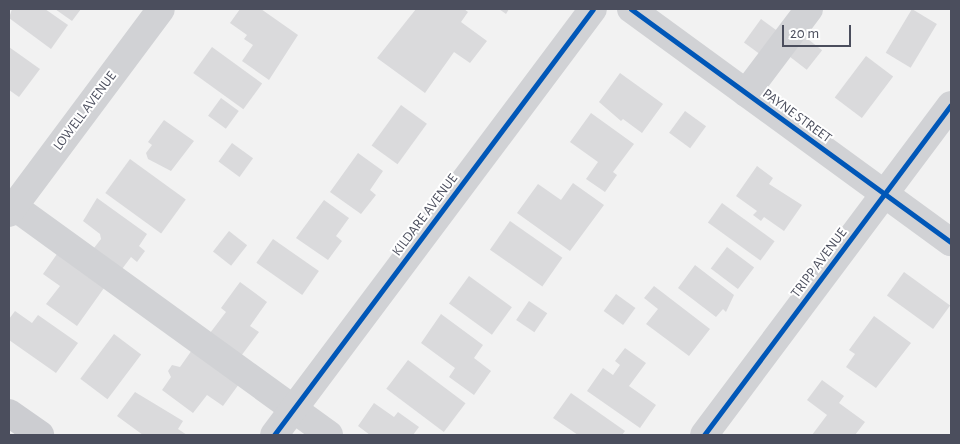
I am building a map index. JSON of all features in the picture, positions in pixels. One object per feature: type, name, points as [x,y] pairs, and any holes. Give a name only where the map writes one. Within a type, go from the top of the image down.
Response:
[{"type":"main road","points":[[9,413],[40,435]]},
{"type":"street","name":"LOWELL AVENUE","points":[[10,208],[162,9]]},
{"type":"street","name":"KILDARE AVENUE","points":[[274,435],[593,9]]},
{"type":"street","name":"PAYNE STREET","points":[[630,9],[951,242]]},
{"type":"street","points":[[746,93],[810,9]]},
{"type":"street","name":"TRIPP AVENUE","points":[[704,435],[951,105]]},
{"type":"street","points":[[10,208],[329,435]]},
{"type":"building","points":[[12,9],[45,9],[68,25],[51,49],[9,18]]},
{"type":"building","points":[[55,9],[81,9],[72,21]]},
{"type":"building","points":[[240,9],[261,9],[298,35],[269,80],[242,61],[253,45],[244,39],[247,35],[230,23]]},
{"type":"building","points":[[416,9],[464,9],[468,12],[461,22],[487,41],[470,63],[454,52],[425,93],[377,58]]},
{"type":"building","points":[[499,9],[509,9],[506,14]]},
{"type":"building","points":[[912,9],[937,24],[911,68],[886,53]]},
{"type":"building","points":[[761,19],[779,32],[762,55],[744,42]]},
{"type":"building","points":[[804,36],[822,50],[807,70],[789,56]]},
{"type":"building","points":[[9,47],[40,69],[19,97],[9,90]]},
{"type":"building","points":[[212,47],[262,83],[243,109],[193,73]]},
{"type":"building","points":[[866,56],[893,76],[862,118],[835,98]]},
{"type":"building","points":[[620,73],[663,104],[642,133],[623,119],[621,121],[599,102]]},
{"type":"building","points":[[221,98],[239,111],[226,129],[208,116]]},
{"type":"building","points":[[401,105],[427,124],[397,164],[372,145]]},
{"type":"building","points":[[685,111],[706,126],[690,148],[669,133]]},
{"type":"building","points":[[591,113],[634,144],[613,172],[617,175],[605,192],[586,179],[598,162],[570,142]]},
{"type":"building","points":[[164,120],[194,141],[171,171],[148,159],[146,153],[152,145],[148,142]]},
{"type":"building","points":[[232,143],[253,158],[240,177],[218,162]]},
{"type":"building","points":[[358,153],[383,171],[370,190],[376,195],[361,214],[330,192]]},
{"type":"building","points":[[130,159],[186,200],[161,234],[105,193]]},
{"type":"building","points":[[757,166],[773,178],[769,184],[802,205],[784,231],[764,217],[761,221],[753,215],[757,211],[736,196]]},
{"type":"building","points":[[573,183],[604,205],[570,251],[517,213],[538,184],[561,200]]},
{"type":"building","points":[[97,198],[147,234],[139,246],[145,251],[137,262],[131,257],[122,269],[94,248],[101,239],[100,234],[83,221]]},
{"type":"building","points":[[324,200],[349,218],[336,236],[342,241],[328,260],[296,238]]},
{"type":"building","points":[[722,203],[775,241],[760,261],[708,222]]},
{"type":"building","points":[[510,221],[562,258],[542,286],[490,250]]},
{"type":"building","points":[[229,231],[247,245],[231,266],[213,251]]},
{"type":"building","points":[[273,239],[319,271],[302,295],[256,263]]},
{"type":"building","points":[[727,247],[754,267],[738,289],[711,269]]},
{"type":"building","points":[[57,254],[104,288],[77,326],[46,304],[60,286],[43,274]]},
{"type":"building","points":[[695,265],[734,295],[726,312],[723,309],[716,317],[678,288]]},
{"type":"building","points":[[904,272],[950,306],[933,329],[887,295]]},
{"type":"building","points":[[469,276],[512,307],[492,335],[449,304]]},
{"type":"building","points":[[240,282],[267,302],[250,326],[259,332],[241,356],[210,333],[226,312],[221,308]]},
{"type":"building","points":[[654,286],[710,329],[689,356],[646,324],[658,309],[644,298]]},
{"type":"building","points":[[616,294],[635,308],[623,325],[604,311]]},
{"type":"building","points":[[529,301],[547,313],[534,332],[516,320]]},
{"type":"building","points":[[15,311],[32,323],[38,315],[78,343],[56,373],[9,340],[9,319]]},
{"type":"building","points":[[441,314],[483,345],[474,358],[491,371],[474,395],[449,377],[455,368],[421,343]]},
{"type":"building","points":[[874,316],[911,343],[876,388],[846,367],[855,354],[849,350]]},
{"type":"building","points":[[114,334],[141,354],[107,399],[80,379]]},
{"type":"building","points":[[625,348],[646,363],[629,386],[656,405],[640,428],[587,391],[603,368],[613,375],[620,365],[615,361]]},
{"type":"building","points":[[192,350],[239,384],[223,406],[207,395],[193,413],[162,390],[171,377],[168,371],[172,365],[180,367]]},
{"type":"building","points":[[408,360],[466,403],[444,432],[386,389]]},
{"type":"building","points":[[822,380],[844,396],[839,403],[865,422],[855,435],[812,435],[827,415],[807,400]]},
{"type":"building","points":[[135,392],[183,421],[178,429],[187,435],[143,435],[117,416]]},
{"type":"building","points":[[571,393],[625,431],[622,435],[578,435],[553,418]]},
{"type":"building","points":[[374,403],[394,417],[398,412],[419,427],[413,435],[370,435],[358,426]]},
{"type":"cycle path","points":[[274,435],[593,9]]},
{"type":"cycle path","points":[[631,9],[951,242]]},
{"type":"cycle path","points":[[704,435],[951,105]]}]
